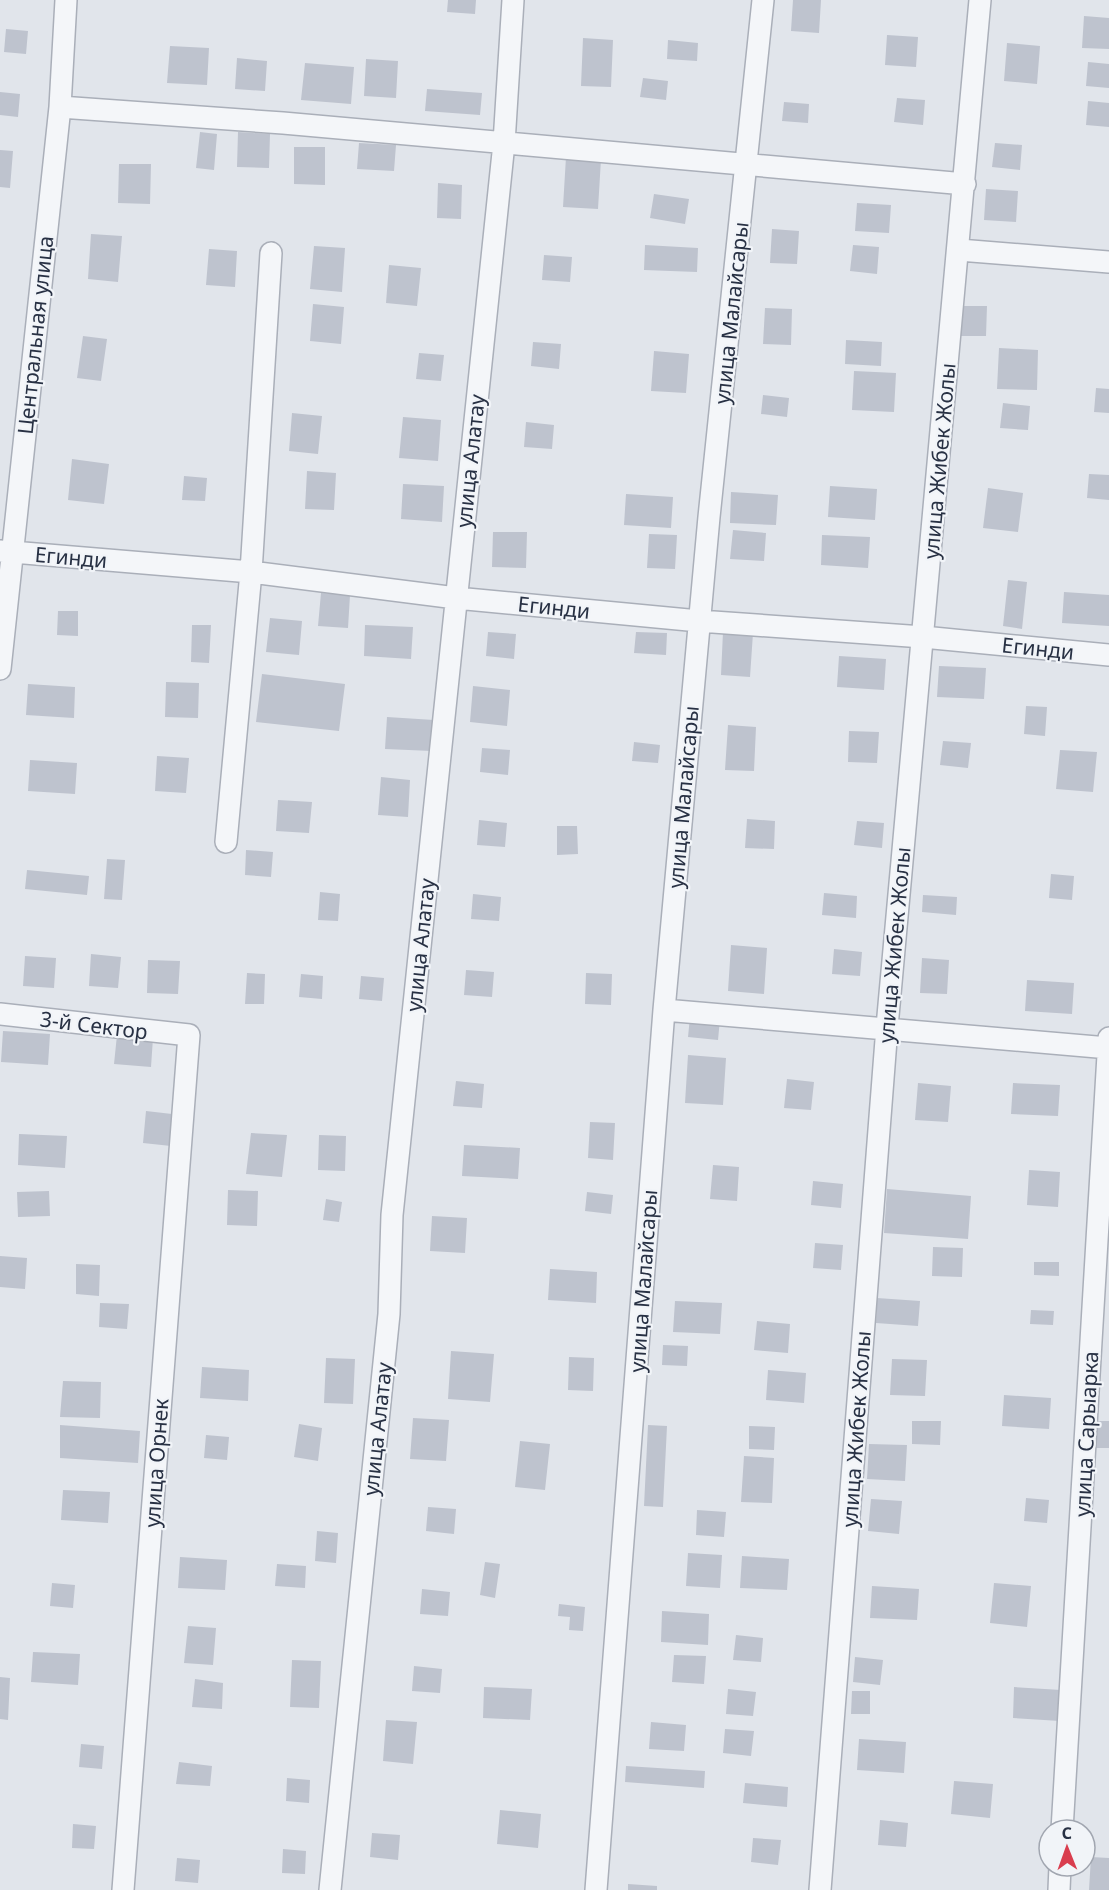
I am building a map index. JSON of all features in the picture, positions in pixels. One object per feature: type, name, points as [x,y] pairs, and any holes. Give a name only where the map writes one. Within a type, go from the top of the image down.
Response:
[{"type":"street","name":"Центральная улица","points":[[0,669],[6,551],[60,107],[66,0]]},
{"type":"street","name":"улица Алатау","points":[[330,1890],[389,1314],[392,1215],[504,143],[513,0]]},
{"type":"street","name":"улица Малайсары","points":[[596,1890],[664,1010],[699,621],[763,0]]},
{"type":"street","name":"улица Жибек Жолы","points":[[820,1890],[887,1027],[980,0]]},
{"type":"street","points":[[60,107],[965,184]]},
{"type":"street","points":[[959,250],[1109,262]]},
{"type":"street","points":[[226,842],[251,572],[271,253]]},
{"type":"street","name":"Егинди","points":[[6,551],[251,572],[456,598],[699,621],[923,637],[1109,655]]},
{"type":"street","points":[[664,1010],[887,1027],[973,1038],[1109,1044]]},
{"type":"street","name":"3-й Сектор","points":[[0,1014],[189,1035]]},
{"type":"street","name":"улица Орнек","points":[[123,1890],[189,1035]]},
{"type":"street","name":"улица Сарыарка","points":[[1063,1818],[1100,1348],[1109,1044]]},
{"type":"building","points":[[448,0],[476,0],[475,14],[447,12]]},
{"type":"building","points":[[793,0],[821,0],[819,33],[791,31]]},
{"type":"building","points":[[1084,16],[1109,18],[1109,49],[1082,48]]},
{"type":"building","points":[[6,29],[28,31],[26,54],[4,52]]},
{"type":"building","points":[[887,35],[918,37],[916,67],[885,65]]},
{"type":"building","points":[[583,38],[613,40],[611,87],[581,86]]},
{"type":"building","points":[[668,40],[698,43],[697,61],[667,59]]},
{"type":"building","points":[[1007,43],[1040,46],[1037,84],[1004,81]]},
{"type":"building","points":[[170,46],[209,48],[207,85],[167,83]]},
{"type":"building","points":[[237,58],[267,61],[265,91],[235,89]]},
{"type":"building","points":[[366,59],[398,61],[396,98],[364,96]]},
{"type":"building","points":[[1088,62],[1109,64],[1109,88],[1086,86]]},
{"type":"building","points":[[305,63],[354,67],[351,104],[301,100]]},
{"type":"building","points":[[643,78],[668,81],[666,100],[640,97]]},
{"type":"building","points":[[427,89],[482,93],[480,115],[425,111]]},
{"type":"building","points":[[0,92],[20,94],[18,117],[0,115]]},
{"type":"building","points":[[897,98],[925,100],[923,125],[894,122]]},
{"type":"building","points":[[1088,101],[1109,103],[1109,127],[1086,125]]},
{"type":"building","points":[[784,102],[809,104],[808,123],[782,121]]},
{"type":"building","points":[[200,132],[217,134],[214,170],[196,168]]},
{"type":"building","points":[[238,132],[270,134],[269,168],[237,167]]},
{"type":"building","points":[[359,143],[396,145],[394,171],[357,169]]},
{"type":"building","points":[[995,143],[1022,145],[1020,170],[992,167]]},
{"type":"building","points":[[294,147],[325,147],[325,185],[294,184]]},
{"type":"building","points":[[0,150],[13,151],[10,188],[0,187]]},
{"type":"building","points":[[566,157],[601,159],[598,209],[563,207]]},
{"type":"building","points":[[119,164],[151,164],[150,204],[118,203]]},
{"type":"building","points":[[438,183],[462,185],[461,219],[437,218]]},
{"type":"building","points":[[986,189],[1018,191],[1016,222],[984,220]]},
{"type":"building","points":[[654,194],[689,199],[685,224],[650,218]]},
{"type":"building","points":[[857,203],[891,205],[889,233],[855,231]]},
{"type":"building","points":[[772,229],[799,231],[797,264],[770,263]]},
{"type":"building","points":[[91,234],[122,236],[118,282],[88,279]]},
{"type":"building","points":[[645,245],[698,248],[697,272],[644,270]]},
{"type":"building","points":[[853,245],[879,247],[877,274],[850,271]]},
{"type":"building","points":[[314,246],[345,248],[342,292],[310,289]]},
{"type":"building","points":[[209,249],[237,251],[235,287],[206,285]]},
{"type":"building","points":[[544,255],[572,257],[570,282],[542,280]]},
{"type":"building","points":[[389,265],[421,268],[417,306],[386,303]]},
{"type":"building","points":[[313,304],[344,307],[341,344],[310,341]]},
{"type":"building","points":[[961,306],[987,306],[986,336],[960,336]]},
{"type":"building","points":[[765,308],[792,309],[791,345],[763,344]]},
{"type":"building","points":[[83,336],[107,339],[101,381],[77,378]]},
{"type":"building","points":[[846,340],[882,342],[881,366],[845,364]]},
{"type":"building","points":[[533,342],[561,344],[559,369],[531,366]]},
{"type":"building","points":[[999,348],[1038,350],[1037,390],[997,389]]},
{"type":"building","points":[[654,351],[689,354],[686,393],[651,391]]},
{"type":"building","points":[[419,353],[444,355],[441,381],[416,379]]},
{"type":"building","points":[[854,371],[896,373],[894,412],[852,410]]},
{"type":"building","points":[[1096,388],[1109,389],[1109,413],[1094,412]]},
{"type":"building","points":[[763,395],[789,398],[787,417],[761,414]]},
{"type":"building","points":[[1003,403],[1030,406],[1028,430],[1000,428]]},
{"type":"building","points":[[292,413],[322,416],[318,454],[289,451]]},
{"type":"building","points":[[403,417],[441,420],[438,461],[399,458]]},
{"type":"building","points":[[526,422],[554,425],[552,449],[524,447]]},
{"type":"building","points":[[72,459],[109,464],[104,504],[68,500]]},
{"type":"building","points":[[307,471],[336,473],[334,510],[305,509]]},
{"type":"building","points":[[1089,474],[1109,475],[1109,500],[1087,498]]},
{"type":"building","points":[[184,476],[207,478],[205,501],[182,500]]},
{"type":"building","points":[[403,484],[444,486],[442,522],[401,519]]},
{"type":"building","points":[[830,486],[877,489],[875,520],[828,517]]},
{"type":"building","points":[[988,488],[1023,493],[1018,532],[983,528]]},
{"type":"building","points":[[731,492],[778,495],[776,525],[730,523]]},
{"type":"building","points":[[626,494],[673,497],[671,528],[624,525]]},
{"type":"building","points":[[733,530],[766,533],[764,561],[730,559]]},
{"type":"building","points":[[493,532],[527,532],[526,568],[492,567]]},
{"type":"building","points":[[649,534],[677,535],[675,569],[647,568]]},
{"type":"building","points":[[822,535],[870,537],[868,568],[821,565]]},
{"type":"building","points":[[1008,580],[1027,582],[1022,629],[1003,626]]},
{"type":"building","points":[[1064,592],[1109,595],[1109,626],[1062,623]]},
{"type":"building","points":[[321,593],[350,595],[348,628],[318,626]]},
{"type":"building","points":[[58,611],[78,611],[78,636],[57,635]]},
{"type":"building","points":[[270,618],[302,621],[299,655],[266,652]]},
{"type":"building","points":[[192,625],[211,625],[209,663],[191,662]]},
{"type":"building","points":[[365,625],[413,627],[411,659],[364,656]]},
{"type":"building","points":[[488,632],[516,634],[514,659],[486,656]]},
{"type":"building","points":[[636,632],[667,633],[666,655],[634,653]]},
{"type":"building","points":[[723,632],[753,633],[750,677],[721,675]]},
{"type":"building","points":[[839,656],[886,659],[884,690],[837,687]]},
{"type":"building","points":[[939,666],[986,668],[984,699],[937,697]]},
{"type":"building","points":[[262,674],[345,684],[339,731],[256,722]]},
{"type":"building","points":[[166,682],[199,683],[198,718],[165,717]]},
{"type":"building","points":[[28,684],[75,687],[74,718],[26,715]]},
{"type":"building","points":[[473,686],[510,690],[507,726],[470,722]]},
{"type":"building","points":[[1026,706],[1047,707],[1045,736],[1024,734]]},
{"type":"building","points":[[387,717],[434,720],[432,751],[385,749]]},
{"type":"building","points":[[728,725],[756,727],[754,771],[725,770]]},
{"type":"building","points":[[849,731],[879,732],[877,763],[848,762]]},
{"type":"building","points":[[943,741],[971,743],[968,768],[940,765]]},
{"type":"building","points":[[634,742],[660,745],[658,763],[632,761]]},
{"type":"building","points":[[482,748],[510,750],[508,775],[480,772]]},
{"type":"building","points":[[1060,750],[1097,752],[1093,792],[1056,789]]},
{"type":"building","points":[[157,756],[189,758],[186,793],[155,791]]},
{"type":"building","points":[[30,760],[77,763],[75,794],[28,791]]},
{"type":"building","points":[[381,777],[410,780],[408,817],[378,815]]},
{"type":"building","points":[[278,800],[312,802],[309,833],[276,831]]},
{"type":"building","points":[[747,819],[775,821],[774,849],[745,848]]},
{"type":"building","points":[[479,820],[507,823],[505,847],[477,845]]},
{"type":"building","points":[[857,821],[884,823],[882,848],[854,845]]},
{"type":"building","points":[[557,826],[577,826],[578,854],[557,855]]},
{"type":"building","points":[[246,850],[273,852],[271,877],[245,875]]},
{"type":"building","points":[[107,859],[125,860],[122,900],[104,899]]},
{"type":"building","points":[[27,870],[89,876],[87,895],[25,889]]},
{"type":"building","points":[[1051,874],[1074,876],[1072,900],[1049,898]]},
{"type":"building","points":[[320,892],[340,894],[338,921],[318,920]]},
{"type":"building","points":[[824,893],[857,896],[856,918],[822,915]]},
{"type":"building","points":[[473,894],[501,897],[499,921],[471,919]]},
{"type":"building","points":[[923,895],[957,897],[956,915],[922,912]]},
{"type":"building","points":[[731,945],[767,948],[764,994],[728,991]]},
{"type":"building","points":[[834,949],[862,952],[860,976],[832,974]]},
{"type":"building","points":[[91,954],[121,957],[118,988],[89,986]]},
{"type":"building","points":[[25,956],[56,958],[54,988],[23,986]]},
{"type":"building","points":[[922,958],[949,960],[947,994],[920,993]]},
{"type":"building","points":[[148,960],[180,961],[178,994],[147,993]]},
{"type":"building","points":[[466,970],[494,972],[492,997],[464,995]]},
{"type":"building","points":[[247,973],[265,974],[264,1004],[245,1004]]},
{"type":"building","points":[[586,973],[612,974],[611,1005],[585,1004]]},
{"type":"building","points":[[301,974],[323,976],[322,999],[299,997]]},
{"type":"building","points":[[361,976],[384,978],[382,1001],[359,999]]},
{"type":"building","points":[[1027,980],[1074,983],[1072,1014],[1025,1011]]},
{"type":"building","points":[[690,1017],[720,1019],[718,1040],[688,1037]]},
{"type":"building","points":[[3,1031],[50,1034],[48,1065],[1,1062]]},
{"type":"building","points":[[117,1035],[153,1038],[151,1067],[114,1064]]},
{"type":"building","points":[[688,1055],[726,1058],[723,1105],[685,1103]]},
{"type":"building","points":[[787,1079],[814,1082],[811,1110],[784,1108]]},
{"type":"building","points":[[456,1081],[484,1084],[482,1108],[453,1106]]},
{"type":"building","points":[[918,1083],[951,1086],[948,1122],[915,1120]]},
{"type":"building","points":[[1013,1083],[1060,1085],[1058,1116],[1011,1114]]},
{"type":"building","points":[[146,1111],[172,1114],[171,1146],[143,1143]]},
{"type":"building","points":[[590,1122],[615,1123],[613,1160],[588,1158]]},
{"type":"building","points":[[251,1133],[287,1135],[282,1177],[246,1174]]},
{"type":"building","points":[[19,1134],[67,1136],[65,1168],[18,1165]]},
{"type":"building","points":[[319,1135],[346,1136],[345,1171],[318,1170]]},
{"type":"building","points":[[464,1145],[520,1148],[518,1179],[462,1176]]},
{"type":"building","points":[[713,1165],[739,1167],[737,1201],[710,1199]]},
{"type":"building","points":[[1029,1170],[1060,1172],[1058,1207],[1027,1205]]},
{"type":"building","points":[[813,1181],[843,1184],[841,1208],[811,1205]]},
{"type":"building","points":[[887,1189],[971,1196],[968,1239],[884,1233]]},
{"type":"building","points":[[228,1190],[258,1191],[257,1226],[227,1225]]},
{"type":"building","points":[[49,1191],[50,1216],[18,1217],[17,1192]]},
{"type":"building","points":[[587,1192],[613,1195],[611,1214],[585,1211]]},
{"type":"building","points":[[326,1199],[342,1202],[339,1222],[323,1220]]},
{"type":"building","points":[[432,1216],[467,1218],[465,1253],[430,1251]]},
{"type":"building","points":[[815,1243],[843,1245],[841,1270],[813,1268]]},
{"type":"building","points":[[933,1247],[963,1248],[962,1277],[932,1276]]},
{"type":"building","points":[[0,1256],[27,1258],[25,1289],[0,1287]]},
{"type":"building","points":[[1034,1262],[1059,1262],[1059,1276],[1034,1275]]},
{"type":"building","points":[[76,1264],[100,1265],[99,1296],[76,1294]]},
{"type":"building","points":[[550,1269],[597,1272],[596,1303],[548,1300]]},
{"type":"building","points":[[877,1298],[920,1301],[918,1326],[876,1323]]},
{"type":"building","points":[[675,1301],[722,1303],[720,1334],[673,1332]]},
{"type":"building","points":[[100,1303],[129,1304],[127,1329],[99,1327]]},
{"type":"building","points":[[1031,1310],[1054,1311],[1053,1325],[1030,1324]]},
{"type":"building","points":[[757,1321],[790,1324],[788,1353],[754,1350]]},
{"type":"building","points":[[663,1345],[688,1346],[687,1366],[662,1365]]},
{"type":"building","points":[[451,1351],[494,1354],[490,1402],[448,1399]]},
{"type":"building","points":[[569,1357],[594,1358],[593,1391],[568,1390]]},
{"type":"building","points":[[326,1358],[355,1359],[353,1404],[324,1403]]},
{"type":"building","points":[[892,1359],[927,1360],[925,1396],[890,1395]]},
{"type":"building","points":[[202,1367],[249,1370],[248,1401],[200,1398]]},
{"type":"building","points":[[768,1370],[806,1373],[804,1403],[766,1400]]},
{"type":"building","points":[[63,1381],[101,1382],[100,1418],[60,1417]]},
{"type":"building","points":[[1004,1395],[1051,1398],[1049,1429],[1002,1426]]},
{"type":"building","points":[[413,1418],[449,1420],[446,1461],[410,1459]]},
{"type":"building","points":[[912,1421],[941,1421],[940,1445],[912,1444]]},
{"type":"building","points":[[1095,1421],[1109,1421],[1109,1448],[1095,1448]]},
{"type":"building","points":[[299,1424],[322,1428],[318,1461],[294,1457]]},
{"type":"building","points":[[60,1425],[140,1431],[138,1463],[60,1458]]},
{"type":"building","points":[[648,1425],[667,1426],[663,1507],[644,1506]]},
{"type":"building","points":[[749,1426],[775,1427],[774,1450],[749,1449]]},
{"type":"building","points":[[206,1435],[229,1437],[227,1460],[204,1458]]},
{"type":"building","points":[[520,1441],[550,1444],[545,1490],[515,1487]]},
{"type":"building","points":[[869,1444],[907,1445],[905,1481],[867,1479]]},
{"type":"building","points":[[744,1456],[774,1458],[772,1503],[741,1502]]},
{"type":"building","points":[[63,1490],[110,1492],[108,1523],[61,1520]]},
{"type":"building","points":[[1026,1498],[1049,1500],[1047,1523],[1024,1521]]},
{"type":"building","points":[[871,1499],[902,1501],[899,1534],[868,1531]]},
{"type":"building","points":[[428,1507],[456,1509],[454,1534],[426,1531]]},
{"type":"building","points":[[697,1510],[726,1512],[724,1537],[696,1535]]},
{"type":"building","points":[[317,1531],[338,1533],[336,1563],[315,1561]]},
{"type":"building","points":[[688,1553],[722,1555],[720,1588],[686,1586]]},
{"type":"building","points":[[742,1556],[789,1559],[787,1590],[740,1588]]},
{"type":"building","points":[[180,1557],[227,1560],[225,1590],[178,1588]]},
{"type":"building","points":[[485,1562],[500,1564],[495,1598],[480,1595]]},
{"type":"building","points":[[277,1564],[306,1566],[305,1588],[275,1586]]},
{"type":"building","points":[[52,1583],[75,1585],[73,1608],[50,1606]]},
{"type":"building","points":[[994,1583],[1031,1586],[1027,1627],[990,1623]]},
{"type":"building","points":[[872,1586],[919,1589],[917,1620],[870,1618]]},
{"type":"building","points":[[422,1589],[450,1592],[448,1616],[420,1614]]},
{"type":"building","points":[[559,1604],[585,1607],[583,1631],[569,1630],[570,1617],[558,1616]]},
{"type":"building","points":[[662,1611],[709,1614],[708,1645],[661,1642]]},
{"type":"building","points":[[188,1626],[216,1628],[213,1665],[184,1663]]},
{"type":"building","points":[[736,1635],[763,1638],[761,1662],[733,1660]]},
{"type":"building","points":[[33,1652],[80,1654],[78,1685],[31,1682]]},
{"type":"building","points":[[674,1655],[706,1656],[704,1684],[672,1682]]},
{"type":"building","points":[[855,1657],[883,1660],[880,1685],[853,1682]]},
{"type":"building","points":[[292,1660],[321,1661],[319,1708],[290,1707]]},
{"type":"building","points":[[414,1666],[442,1669],[440,1693],[412,1691]]},
{"type":"building","points":[[0,1677],[10,1678],[8,1720],[0,1719]]},
{"type":"building","points":[[195,1679],[223,1683],[222,1709],[192,1707]]},
{"type":"building","points":[[484,1687],[532,1689],[530,1720],[483,1718]]},
{"type":"building","points":[[1014,1687],[1061,1690],[1060,1721],[1013,1718]]},
{"type":"building","points":[[728,1689],[756,1692],[753,1716],[726,1714]]},
{"type":"building","points":[[852,1691],[870,1691],[870,1714],[851,1714]]},
{"type":"building","points":[[386,1720],[417,1722],[413,1764],[383,1761]]},
{"type":"building","points":[[651,1722],[686,1725],[684,1751],[649,1749]]},
{"type":"building","points":[[725,1729],[754,1731],[751,1756],[723,1753]]},
{"type":"building","points":[[859,1739],[906,1742],[904,1773],[857,1770]]},
{"type":"building","points":[[81,1744],[104,1746],[102,1769],[79,1767]]},
{"type":"building","points":[[179,1762],[212,1766],[210,1786],[176,1784]]},
{"type":"building","points":[[626,1766],[705,1771],[704,1788],[625,1782]]},
{"type":"building","points":[[287,1778],[310,1780],[309,1803],[286,1801]]},
{"type":"building","points":[[954,1781],[993,1784],[990,1818],[951,1814]]},
{"type":"building","points":[[745,1783],[788,1787],[787,1807],[743,1803]]},
{"type":"building","points":[[500,1810],[541,1814],[538,1848],[497,1844]]},
{"type":"building","points":[[880,1820],[908,1823],[906,1847],[878,1845]]},
{"type":"building","points":[[73,1824],[96,1826],[94,1849],[72,1848]]},
{"type":"building","points":[[372,1833],[400,1835],[398,1860],[370,1857]]},
{"type":"building","points":[[753,1838],[781,1840],[778,1865],[751,1862]]},
{"type":"building","points":[[283,1849],[306,1851],[305,1874],[282,1873]]},
{"type":"building","points":[[1097,1857],[1109,1858],[1109,1890],[1089,1890],[1090,1878],[1097,1878]]},
{"type":"building","points":[[177,1858],[200,1860],[198,1883],[175,1881]]},
{"type":"building","points":[[628,1884],[657,1886],[657,1890],[628,1890]]}]
